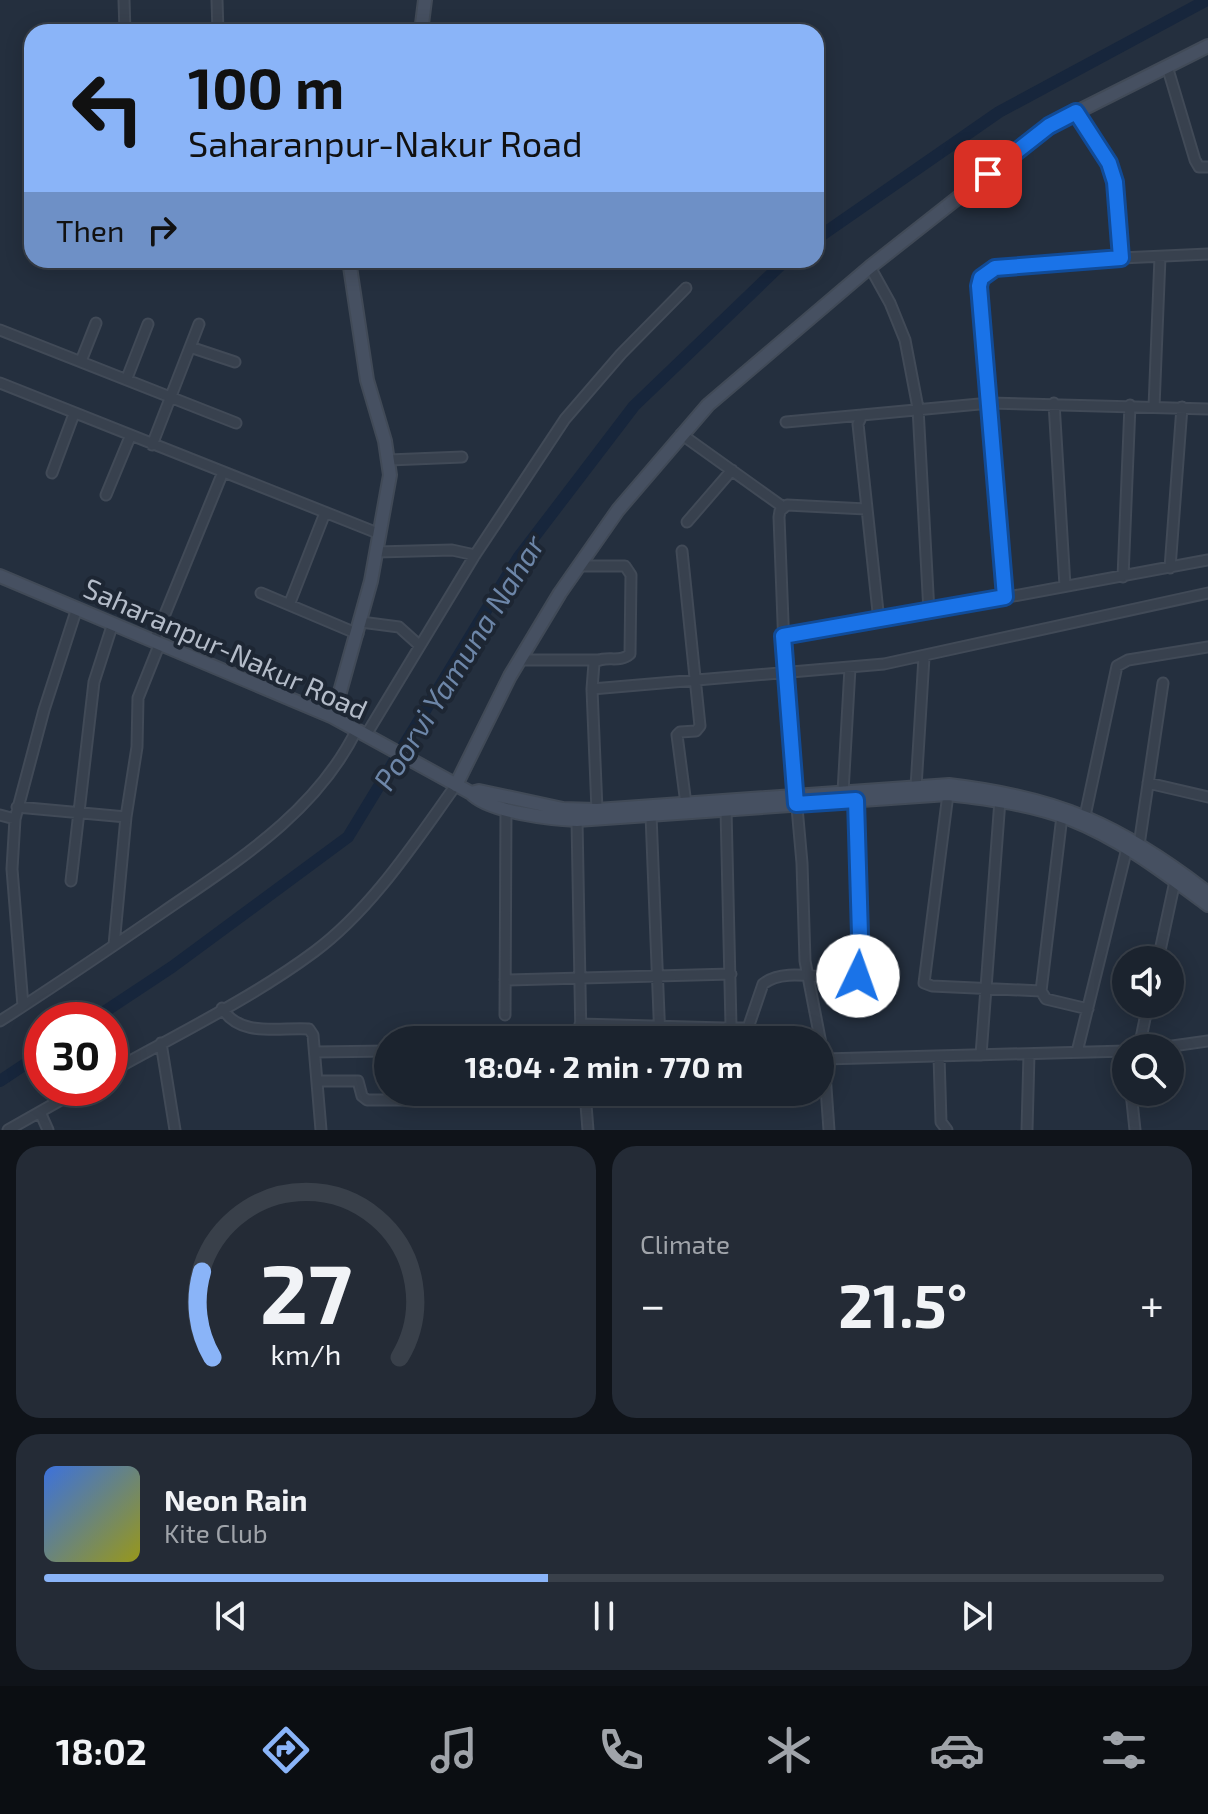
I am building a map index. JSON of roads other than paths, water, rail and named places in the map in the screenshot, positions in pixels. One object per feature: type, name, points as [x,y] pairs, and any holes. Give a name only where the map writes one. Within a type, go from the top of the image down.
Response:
[{"type":"main road","points":[[422,24],[425,0]]},
{"type":"main road","points":[[450,782],[520,660],[618,510],[681,434],[740,376],[870,267],[1049,126],[1208,46]]},
{"type":"main road","points":[[333,717],[359,628],[389,490],[389,460],[367,380],[350,268]]},
{"type":"main road","name":"Saharanpur-Nakur Road","points":[[0,576],[333,717],[471,793],[476,799],[506,808],[577,820],[726,809],[843,792],[916,787],[949,785],[1002,791],[1085,816],[1133,846],[1208,905]]},
{"type":"main road","name":"Saharanpur-Nakur Road","points":[[471,793],[479,791],[563,809],[597,810],[948,794],[1000,800],[1062,816],[1133,846],[1171,864],[1208,893]]},
{"type":"street","points":[[124,0],[125,24]]},
{"type":"street","points":[[217,0],[218,24]]},
{"type":"street","points":[[1167,66],[1195,160],[1199,167],[1208,167]]},
{"type":"street","points":[[1076,112],[1109,163],[1115,182],[1121,258]]},
{"type":"street","points":[[1005,597],[979,286],[981,278],[995,268],[1208,254]]},
{"type":"street","points":[[1154,407],[1160,257]]},
{"type":"street","points":[[870,267],[890,303],[905,340],[918,408],[929,612]]},
{"type":"street","points":[[0,1021],[274,833],[317,790],[365,735],[475,555],[565,419],[621,354],[686,288]]},
{"type":"street","points":[[81,361],[96,323]]},
{"type":"street","points":[[127,378],[148,324]]},
{"type":"street","points":[[152,445],[199,324]]},
{"type":"street","points":[[0,330],[236,423]]},
{"type":"street","points":[[190,347],[235,362]]},
{"type":"street","points":[[0,383],[380,534]]},
{"type":"street","points":[[786,422],[990,403],[1208,409]]},
{"type":"street","points":[[1054,403],[1065,586]]},
{"type":"street","points":[[1123,577],[1130,405]]},
{"type":"street","points":[[1170,568],[1182,407]]},
{"type":"street","points":[[52,473],[74,414]]},
{"type":"street","points":[[862,415],[858,424],[879,621]]},
{"type":"street","points":[[681,434],[783,507],[866,509]]},
{"type":"street","points":[[106,495],[130,437]]},
{"type":"street","points":[[389,460],[462,457]]},
{"type":"street","points":[[687,522],[732,470]]},
{"type":"street","points":[[114,945],[126,817],[136,755],[138,698],[223,472]]},
{"type":"street","points":[[783,507],[779,517],[785,674],[803,880],[807,975],[817,1026]]},
{"type":"street","points":[[289,605],[325,513]]},
{"type":"street","points":[[377,552],[452,550],[475,555]]},
{"type":"street","points":[[682,551],[700,726],[696,731],[677,735],[686,804]]},
{"type":"street","points":[[783,636],[1208,560]]},
{"type":"street","points":[[520,660],[622,659],[630,654],[629,569],[620,565],[579,566]]},
{"type":"street","points":[[261,593],[359,628],[399,627],[419,645]]},
{"type":"street","points":[[592,689],[850,668],[924,657],[1208,593]]},
{"type":"street","points":[[23,1006],[12,869],[15,819],[77,608]]},
{"type":"street","points":[[71,881],[94,682],[113,623]]},
{"type":"street","points":[[1085,816],[1117,666],[1128,660],[1208,647]]},
{"type":"street","points":[[916,787],[924,657]]},
{"type":"street","points":[[597,810],[592,689],[593,666],[598,660]]},
{"type":"street","points":[[843,792],[850,668]]},
{"type":"street","points":[[1077,1052],[1148,783],[1163,683]]},
{"type":"street","points":[[128,1062],[315,951],[340,929],[382,882],[450,782]]},
{"type":"street","points":[[1148,783],[1208,797]]},
{"type":"street","points":[[948,794],[924,983],[932,986],[1041,991]]},
{"type":"street","points":[[747,1026],[765,982],[807,975],[860,975],[856,800]]},
{"type":"street","points":[[981,1055],[1000,800]]},
{"type":"street","points":[[17,807],[126,817]]},
{"type":"street","points":[[505,1015],[506,808]]},
{"type":"street","points":[[726,809],[732,1022],[729,1026]]},
{"type":"street","points":[[0,815],[15,819]]},
{"type":"street","points":[[577,820],[580,1024],[659,1026],[651,815]]},
{"type":"street","points":[[1062,816],[1041,991],[1046,999],[1088,1009]]},
{"type":"street","points":[[1161,946],[1175,881]]},
{"type":"street","points":[[505,980],[731,974]]},
{"type":"street","points":[[222,1008],[241,1027],[309,1029],[313,1035],[321,1130]]},
{"type":"street","points":[[1184,1044],[1208,1041]]},
{"type":"street","points":[[161,1043],[175,1130]]},
{"type":"street","points":[[315,1052],[374,1051]]},
{"type":"street","points":[[834,1059],[1112,1051]]},
{"type":"street","points":[[1027,1130],[1029,1054]]},
{"type":"street","points":[[939,1056],[941,1122],[947,1130]]},
{"type":"street","points":[[318,1081],[358,1081],[362,1096],[374,1100]]},
{"type":"street","points":[[8,1130],[50,1106]]},
{"type":"street","points":[[586,1106],[588,1130]]},
{"type":"street","points":[[827,1106],[829,1130]]},
{"type":"street","points":[[1132,1106],[1135,1130]]},
{"type":"street","points":[[40,1112],[48,1130]]},
{"type":"waterway","name":"Poorvi Yamuna Nahar","points":[[824,233],[999,112],[1207,0]]},
{"type":"waterway","name":"Poorvi Yamuna Nahar","points":[[119,1002],[172,967],[348,837],[518,558],[634,406],[778,268]]},
{"type":"waterway","name":"Poorvi Yamuna Nahar","points":[[0,1081],[24,1065]]}]
